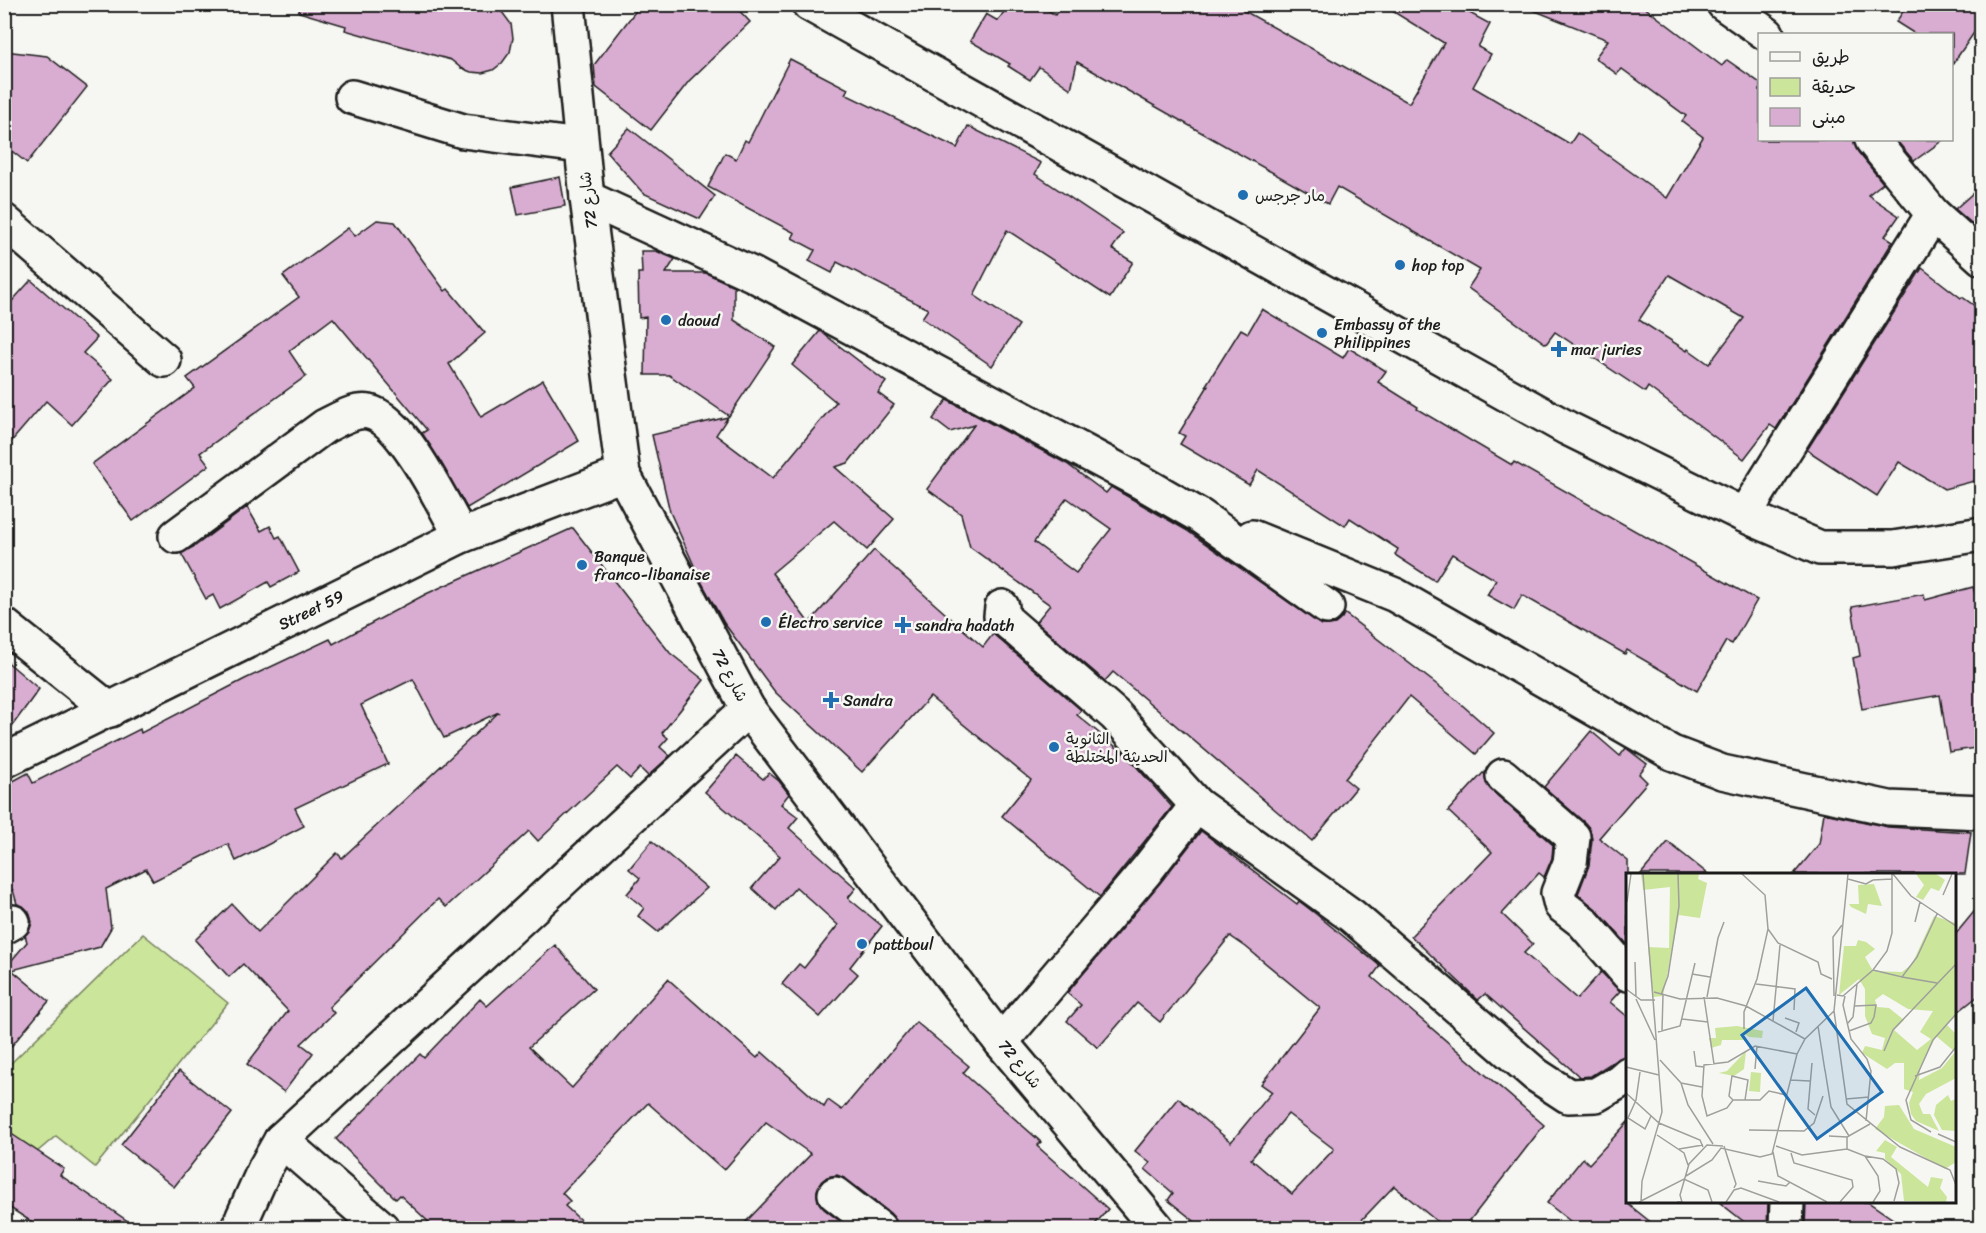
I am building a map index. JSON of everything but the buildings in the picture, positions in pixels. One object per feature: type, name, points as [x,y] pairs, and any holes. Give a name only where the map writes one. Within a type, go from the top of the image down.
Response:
[{"type":"street","name":"شارع 72","points":[[567,4],[587,198],[623,474],[748,709],[1001,1042],[1151,1227]]},
{"type":"street","points":[[809,4],[1567,428],[1744,515],[1820,548],[1893,548],[1982,534]]},
{"type":"street","points":[[1724,4],[1766,33]]},
{"type":"street","points":[[352,97],[463,131],[581,146]]},
{"type":"street","points":[[1873,141],[1933,214],[1982,258]]},
{"type":"street","points":[[587,198],[752,274],[1008,409],[1200,516],[1327,607]]},
{"type":"street","points":[[1744,515],[1933,214]]},
{"type":"street","points":[[4,221],[164,360]]},
{"type":"street","points":[[176,536],[325,426],[351,414],[368,412],[385,420],[409,446],[461,536]]},
{"type":"street","name":"Street 59","points":[[4,761],[461,536],[623,474]]},
{"type":"street","points":[[1200,516],[1395,595],[1672,753],[1722,772],[1889,808],[1982,812]]},
{"type":"street","points":[[1002,607],[1002,616],[1115,715],[1197,806],[1352,916],[1536,1076],[1568,1096],[1596,1095],[1620,1082],[1626,1076]]},
{"type":"street","points":[[4,626],[110,710]]},
{"type":"street","points":[[238,1228],[264,1170],[281,1140],[748,709]]},
{"type":"street","points":[[1503,776],[1573,837],[1570,862],[1558,893],[1561,904],[1583,922],[1626,972]]},
{"type":"street","points":[[1001,1042],[1146,871],[1197,806]]},
{"type":"street","points":[[281,1140],[382,1228]]},
{"type":"street","points":[[835,1194],[879,1228]]},
{"type":"street","points":[[1786,1228],[1787,1203]]},
{"type":"green space","points":[[143,934],[228,1003],[95,1167],[56,1136],[5,1179],[5,1069]]},
{"type":"place","name":"مار جرجس","points":[[1243,195]]},
{"type":"place","name":"hop top","points":[[1400,265]]},
{"type":"place","name":"daoud","points":[[666,320]]},
{"type":"place","name":"Embassy of the Philippines","points":[[1322,333]]},
{"type":"place","name":"mar juries","points":[[1559,349]]},
{"type":"place","name":"Banque franco-libanaise","points":[[582,565]]},
{"type":"place","name":"Électro service","points":[[766,622]]},
{"type":"place","name":"sandra hadath","points":[[903,625]]},
{"type":"place","name":"Sandra","points":[[831,700]]},
{"type":"place","name":"الثانوية الحديثة المختلطة","points":[[1054,747]]},
{"type":"place","name":"pattboul","points":[[862,944]]}]
